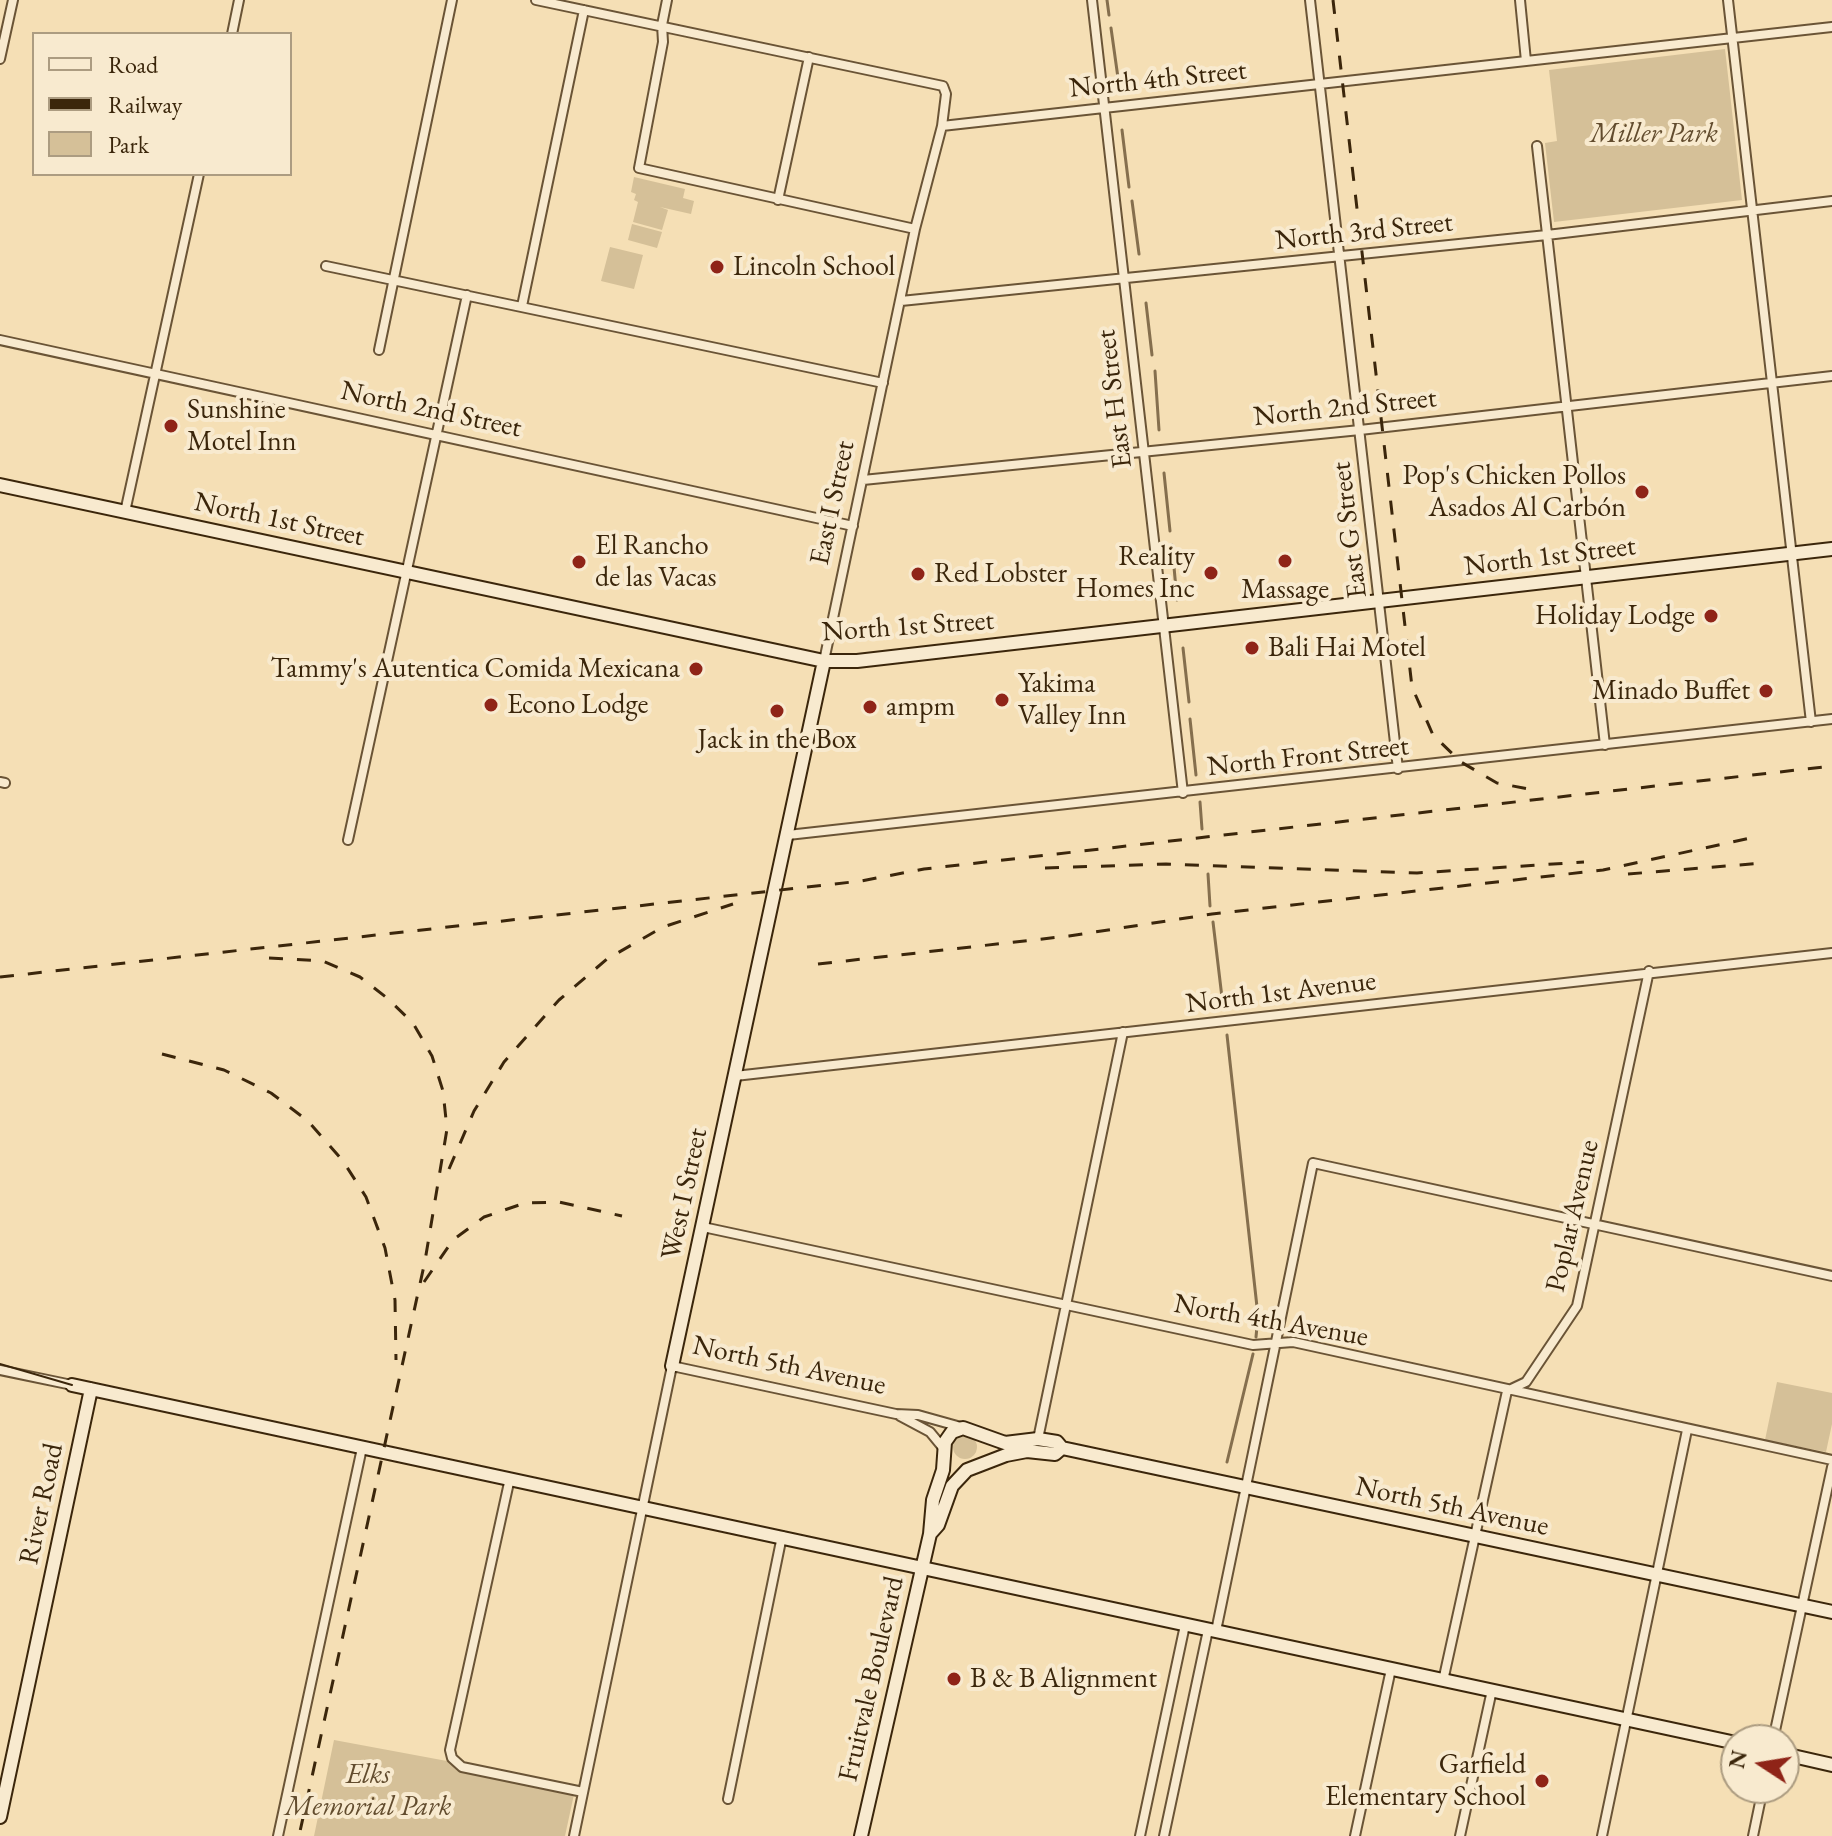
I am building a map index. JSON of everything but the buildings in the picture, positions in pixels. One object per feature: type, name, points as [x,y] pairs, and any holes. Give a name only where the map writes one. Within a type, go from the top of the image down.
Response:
[{"type":"main road","name":"North 1st Street","points":[[0,485],[824,661],[1832,549]]},
{"type":"main road","name":"East I Street","points":[[775,891],[824,661]]},
{"type":"main road","name":"West I Street","points":[[672,1366],[775,891]]},
{"type":"main road","points":[[72,1385],[1720,1740]]},
{"type":"main road","name":"River Road","points":[[0,1817],[91,1389]]},
{"type":"main road","points":[[945,1454],[955,1468],[974,1468],[986,1447],[981,1435],[963,1428]]},
{"type":"main road","name":"Fruitvale Boulevard","points":[[861,1836],[930,1534],[933,1500],[952,1432],[963,1428]]},
{"type":"main road","name":"North 5th Avenue","points":[[981,1435],[1005,1443],[1038,1439],[1057,1442],[1062,1448],[1832,1612]]},
{"type":"main road","name":"North 5th Avenue","points":[[974,1468],[1007,1455],[1027,1451],[1055,1454],[1062,1448]]},
{"type":"main road","name":"Fruitvale Boulevard","points":[[930,1534],[938,1525],[952,1486],[974,1468]]},
{"type":"main road","points":[[1800,1758],[1832,1765]]},
{"type":"street","points":[[0,59],[13,0]]},
{"type":"street","points":[[232,32],[239,0]]},
{"type":"street","points":[[379,350],[452,0]]},
{"type":"street","points":[[536,0],[943,86],[946,94],[942,126]]},
{"type":"street","points":[[667,0],[662,25],[663,42],[639,168],[915,229]]},
{"type":"street","name":"East H Street","points":[[1092,0],[1183,793]]},
{"type":"street","name":"East G Street","points":[[1310,0],[1398,769]]},
{"type":"street","points":[[1520,0],[1526,61]]},
{"type":"street","points":[[1728,0],[1811,722]]},
{"type":"street","points":[[522,306],[584,10]]},
{"type":"street","name":"North 4th Street","points":[[942,126],[1832,27]]},
{"type":"street","points":[[778,200],[809,57]]},
{"type":"street","name":"East I Street","points":[[824,661],[915,229],[942,126]]},
{"type":"street","points":[[1537,146],[1605,745]]},
{"type":"street","points":[[125,512],[199,176]]},
{"type":"street","name":"North 3rd Street","points":[[901,301],[1547,235],[1832,201]]},
{"type":"street","points":[[326,266],[883,383]]},
{"type":"street","points":[[348,840],[409,572],[467,295]]},
{"type":"street","name":"North 2nd Street","points":[[0,340],[853,526]]},
{"type":"street","name":"North 2nd Street","points":[[863,480],[1360,430],[1832,376]]},
{"type":"street","name":"North Front Street","points":[[788,835],[1832,719]]},
{"type":"street","name":"North 1st Avenue","points":[[735,1076],[1649,971],[1832,953]]},
{"type":"street","name":"Poplar Avenue","points":[[1507,1391],[1526,1382],[1577,1306],[1649,971]]},
{"type":"street","points":[[1038,1439],[1123,1032]]},
{"type":"street","points":[[1164,1836],[1247,1487],[1313,1163],[1832,1276]]},
{"type":"street","name":"North 4th Avenue","points":[[703,1227],[1253,1345],[1293,1342],[1832,1460]]},
{"type":"street","name":"North 5th Avenue","points":[[672,1366],[896,1414],[918,1415],[963,1428]]},
{"type":"street","name":"West I Street","points":[[574,1836],[672,1366]]},
{"type":"street","points":[[0,1370],[72,1385]]},
{"type":"street","points":[[1443,1681],[1507,1391]]},
{"type":"street","name":"North 5th Avenue","points":[[896,1414],[930,1432],[945,1454]]},
{"type":"street","points":[[1602,1836],[1687,1430]]},
{"type":"street","points":[[278,1836],[362,1448]]},
{"type":"street","points":[[1776,1724],[1832,1470]]},
{"type":"street","points":[[510,1478],[450,1750],[452,1758],[462,1767],[583,1792]]},
{"type":"street","points":[[728,1799],[782,1536]]},
{"type":"street","points":[[1140,1836],[1185,1625]]},
{"type":"street","points":[[1355,1836],[1391,1669]]},
{"type":"street","points":[[1460,1836],[1492,1690]]},
{"type":"street","points":[[1753,1836],[1760,1804]]},
{"type":"green space","name":"Miller Park","points":[[1725,49],[1742,200],[1554,222],[1545,143],[1557,141],[1549,70]]},
{"type":"green space","points":[[634,177],[685,189],[683,198],[694,201],[691,214],[660,207],[668,210],[662,230],[633,222],[638,202],[634,200],[636,194],[631,192]]},
{"type":"green space","points":[[632,224],[662,232],[657,248],[628,240]]},
{"type":"green space","points":[[610,247],[643,255],[634,289],[601,281]]},
{"type":"green space","points":[[1777,1382],[1832,1393],[1832,1424],[1826,1452],[1765,1440]]},
{"type":"green space","points":[[965,1435],[974,1438],[977,1447],[974,1456],[965,1459],[956,1456],[953,1447],[956,1438]]},
{"type":"green space","name":"Elks Memorial Park","points":[[334,1740],[576,1785],[565,1836],[314,1836]]},
{"type":"waterway","points":[[1107,0],[1109,15]]},
{"type":"waterway","points":[[1111,28],[1119,85]]},
{"type":"waterway","points":[[1122,130],[1129,187]]},
{"type":"waterway","points":[[1132,201],[1139,254]]},
{"type":"waterway","points":[[1146,303],[1152,355]]},
{"type":"waterway","points":[[1155,371],[1159,430]]},
{"type":"waterway","points":[[1164,473],[1170,531]]},
{"type":"waterway","points":[[1172,545],[1177,600]]},
{"type":"waterway","points":[[1183,648],[1189,702]]},
{"type":"waterway","points":[[1190,719],[1196,775]]},
{"type":"waterway","points":[[1200,802],[1202,829]]},
{"type":"waterway","points":[[1208,874],[1210,906]]},
{"type":"waterway","points":[[1213,922],[1223,1006]]},
{"type":"waterway","points":[[1227,1035],[1258,1316],[1256,1337]]},
{"type":"waterway","points":[[1227,1462],[1253,1354]]},
{"type":"tram line","points":[[0,1364],[72,1385]]},
{"type":"railway","points":[[1333,0],[1412,687],[1433,735],[1461,762],[1497,783],[1539,791]]},
{"type":"railway","points":[[0,977],[861,881],[924,869],[1832,766]]},
{"type":"railway","points":[[818,964],[1069,936],[1212,914],[1603,870],[1755,837]]},
{"type":"railway","points":[[1045,868],[1166,864],[1417,873],[1584,862]]},
{"type":"railway","points":[[1628,874],[1764,863]]},
{"type":"railway","points":[[449,1169],[474,1111],[504,1062],[559,1000],[607,959],[663,927],[733,904]]},
{"type":"railway","points":[[269,958],[323,961],[360,977],[387,998],[413,1023],[432,1056],[443,1091],[447,1129],[425,1261],[299,1836]]},
{"type":"railway","points":[[162,1054],[224,1070],[271,1093],[308,1121],[343,1161],[366,1197],[385,1248],[395,1300],[396,1360]]},
{"type":"railway","points":[[424,1282],[453,1240],[484,1217],[525,1203],[559,1202],[622,1216]]},
{"type":"place","name":"Lincoln School","points":[[717,267]]},
{"type":"place","name":"Sunshine Motel Inn","points":[[171,426]]},
{"type":"place","name":"Pop's Chicken Pollos Asados Al Carbón","points":[[1642,492]]},
{"type":"place","name":"Massage","points":[[1285,561]]},
{"type":"place","name":"El Rancho de las Vacas","points":[[579,562]]},
{"type":"place","name":"Reality Homes Inc","points":[[1211,573]]},
{"type":"place","name":"Red Lobster","points":[[918,574]]},
{"type":"place","name":"Holiday Lodge","points":[[1711,616]]},
{"type":"place","name":"Bali Hai Motel","points":[[1252,648]]},
{"type":"place","name":"Tammy's Autentica Comida Mexicana","points":[[696,669]]},
{"type":"place","name":"Minado Buffet","points":[[1766,691]]},
{"type":"place","name":"Yakima Valley Inn","points":[[1002,700]]},
{"type":"place","name":"Econo Lodge","points":[[491,705]]},
{"type":"place","name":"ampm","points":[[870,707]]},
{"type":"place","name":"Jack in the Box","points":[[777,711]]},
{"type":"place","name":"B & B Alignment","points":[[954,1679]]},
{"type":"place","name":"Garfield Elementary School","points":[[1542,1781]]}]
